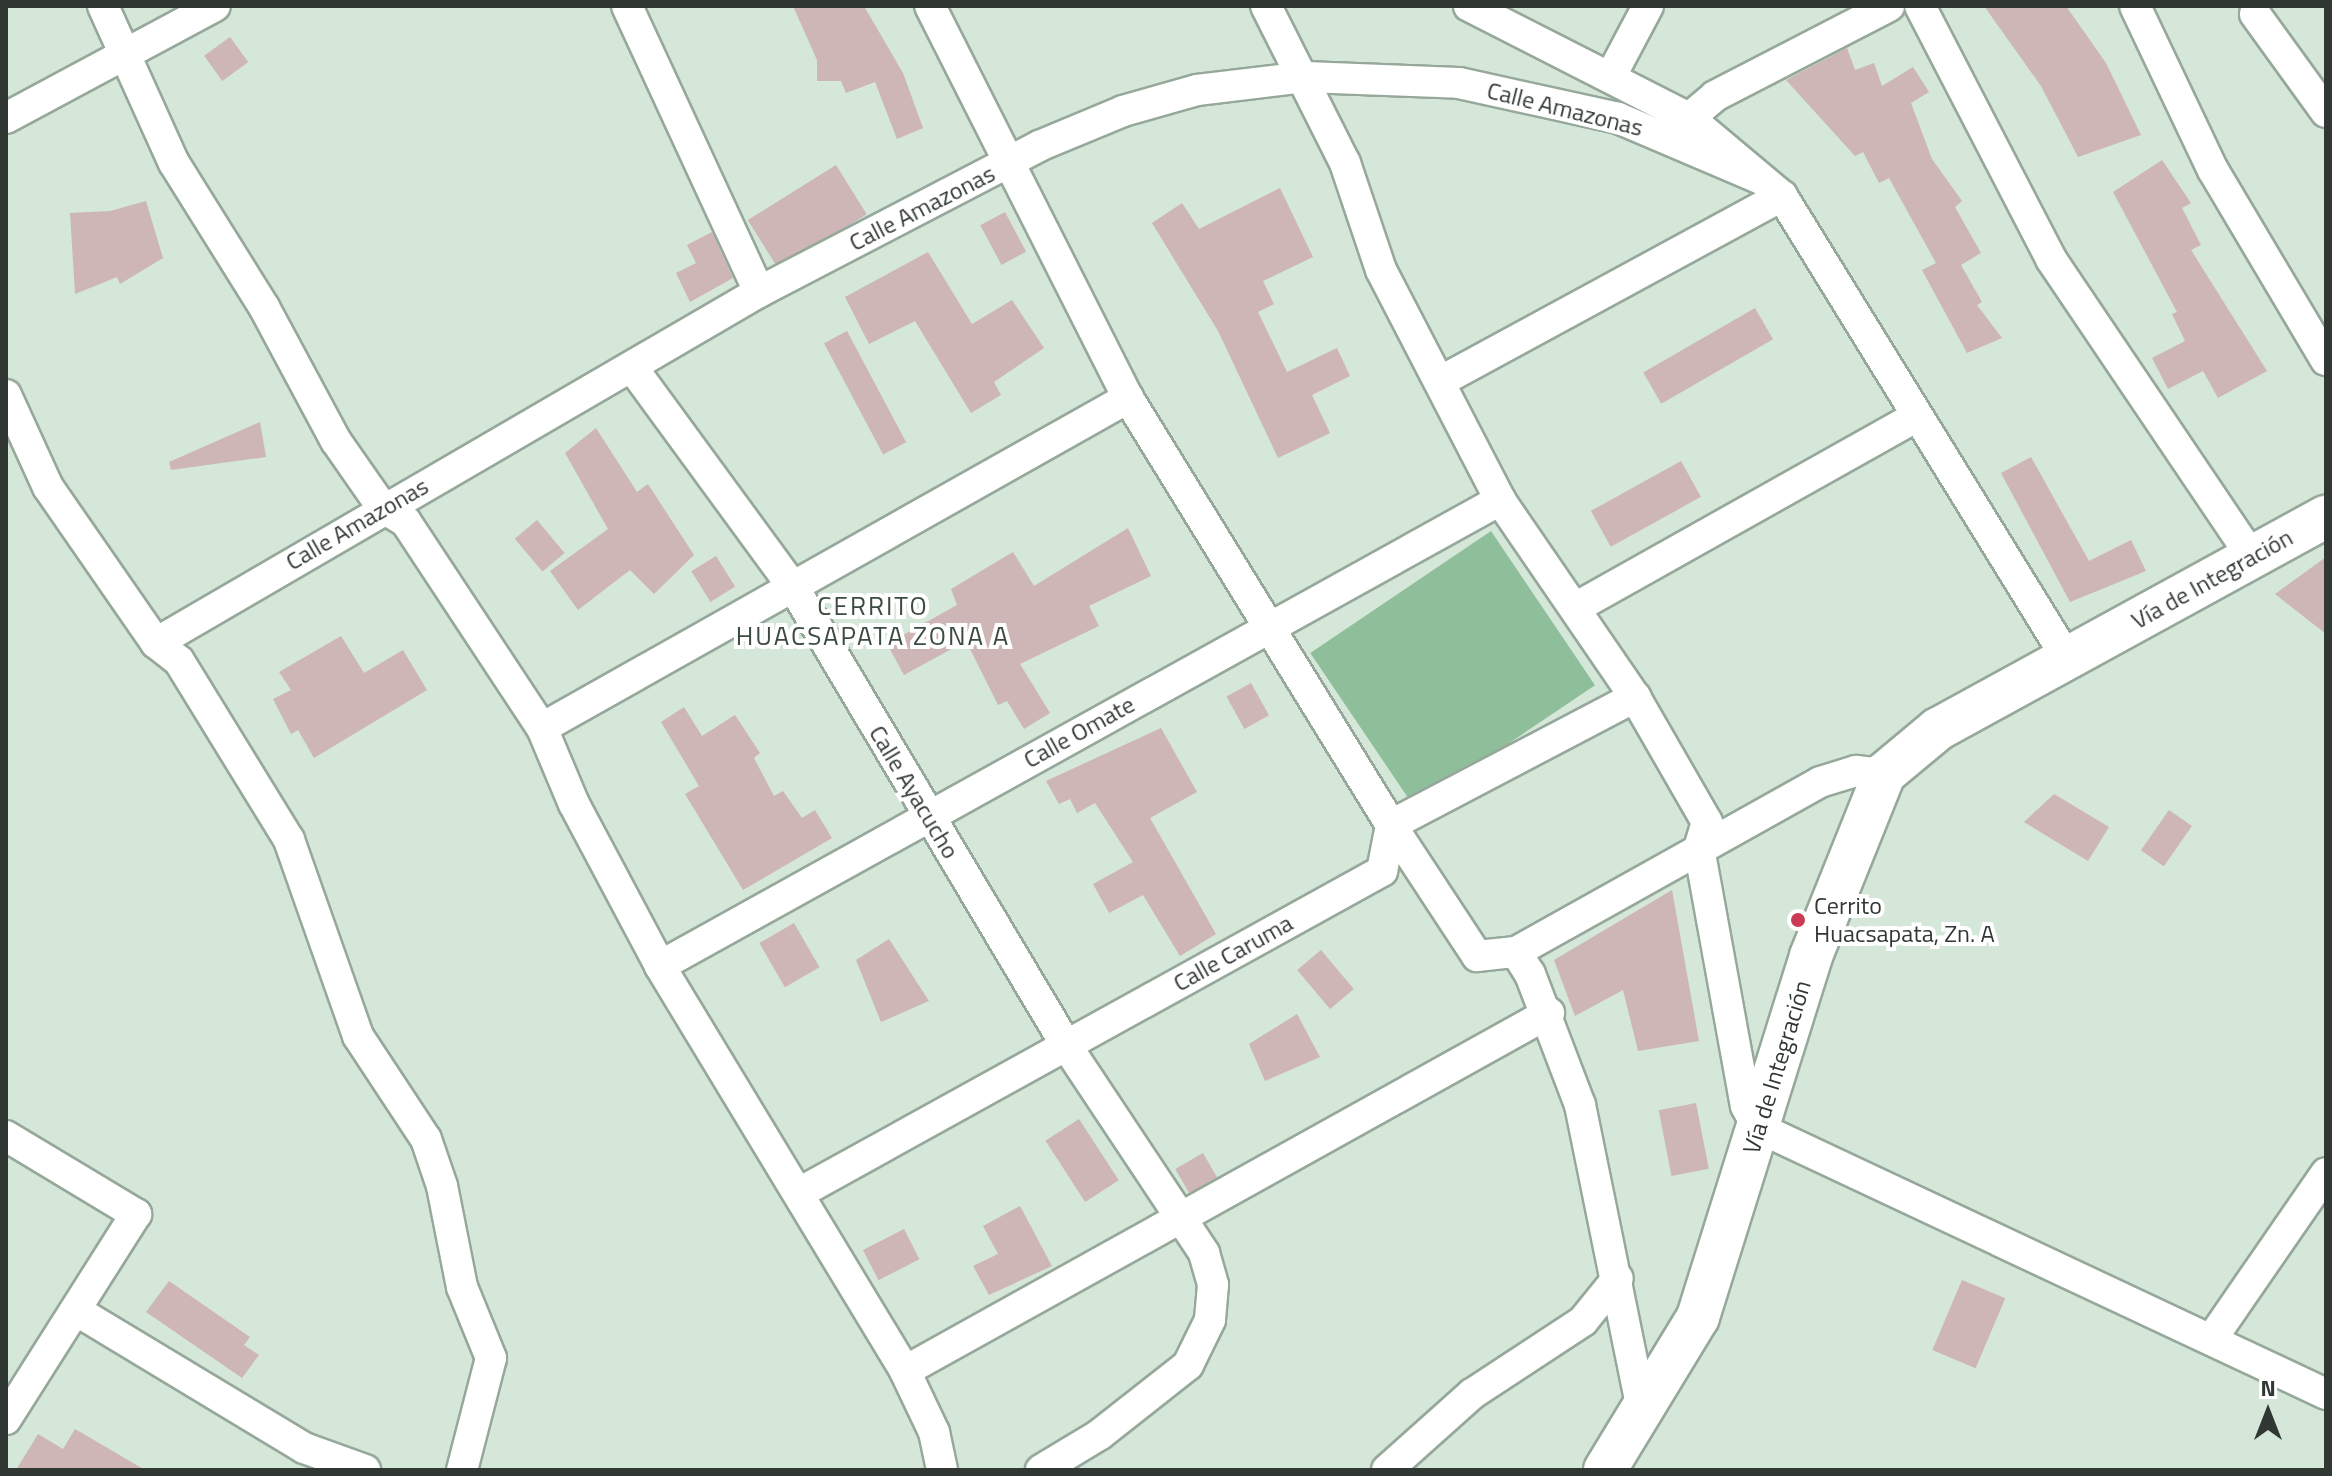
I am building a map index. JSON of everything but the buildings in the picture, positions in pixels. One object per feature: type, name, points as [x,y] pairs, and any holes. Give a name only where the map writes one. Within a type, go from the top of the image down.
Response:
[{"type":"main road","name":"Vía de Integración","points":[[1614,1465],[1698,1317],[1814,947],[1884,774],[1918,742],[2326,517]]},
{"type":"street","points":[[103,6],[174,163],[264,307],[336,441],[382,507],[406,522],[542,728],[574,804],[660,966],[801,1192],[905,1371],[934,1432],[942,1470]]},
{"type":"street","points":[[6,118],[215,6]]},
{"type":"street","points":[[627,6],[759,292]]},
{"type":"street","points":[[930,6],[1013,161],[1128,398],[1391,825],[1477,956],[1516,952],[1820,782],[1856,771],[1884,774]]},
{"type":"street","points":[[1266,6],[1306,77],[1381,270],[1443,380],[1500,500],[1635,697],[1707,822],[1699,848],[1746,1106],[1757,1127],[2213,1337],[2326,1394]]},
{"type":"street","points":[[1469,6],[1612,74],[1689,118],[1772,188],[2067,658]]},
{"type":"street","points":[[1612,74],[1648,6]]},
{"type":"street","points":[[1689,118],[1715,96],[1889,6]]},
{"type":"street","points":[[1920,6],[2051,259],[2253,559]]},
{"type":"street","points":[[2135,6],[2213,170],[2326,360]]},
{"type":"street","points":[[2255,14],[2326,112]]},
{"type":"street","name":"Calle Amazonas","points":[[156,643],[382,507],[634,370],[759,292],[1013,161],[1123,111],[1197,90],[1306,77],[1459,83],[1618,118],[1772,188]]},
{"type":"street","points":[[1443,380],[1772,188]]},
{"type":"street","name":"Calle Ayacucho","points":[[634,370],[795,590],[1066,1045],[1204,1253],[1213,1285],[1210,1320],[1188,1365],[1099,1435],[1041,1470]]},
{"type":"street","points":[[6,395],[48,487],[156,643],[179,661],[289,840],[358,1036],[426,1139],[442,1186],[462,1287],[491,1358],[462,1470]]},
{"type":"street","points":[[542,728],[795,590],[1128,398]]},
{"type":"street","points":[[1575,608],[1916,417]]},
{"type":"street","name":"Calle Omate","points":[[660,966],[1500,500]]},
{"type":"street","points":[[1391,825],[1635,697]]},
{"type":"street","name":"Calle Caruma","points":[[801,1192],[1382,871],[1391,825]]},
{"type":"street","points":[[1516,952],[1549,1013],[1580,1105],[1618,1278],[1643,1416]]},
{"type":"street","points":[[905,1371],[1184,1221],[1549,1013]]},
{"type":"street","points":[[6,1136],[136,1214],[6,1419]]},
{"type":"street","points":[[2213,1337],[2326,1173]]},
{"type":"street","points":[[1387,1470],[1472,1394],[1583,1321],[1618,1278]]},
{"type":"street","points":[[77,1311],[297,1459],[365,1470]]},
{"type":"green space","points":[[1491,531],[1595,685],[1414,807],[1310,653]]},
{"type":"place","name":"Cerrito Huacsapata, Zn. A","points":[[1798,920]]},
{"type":"district","name":"CERRITO HUACSAPATA ZONA A","points":[[873,621]]}]
